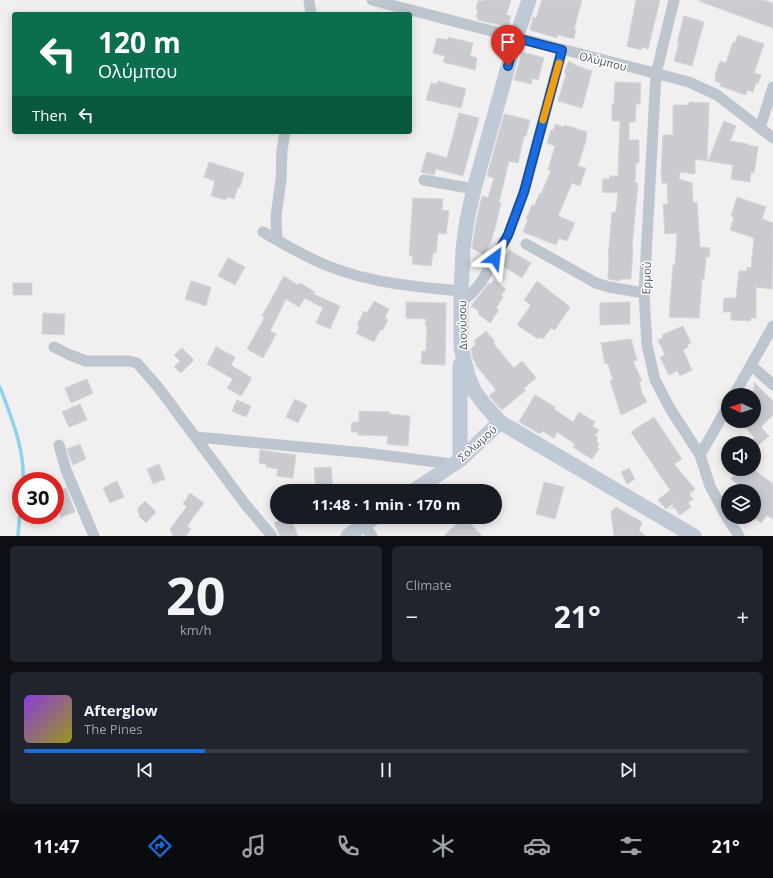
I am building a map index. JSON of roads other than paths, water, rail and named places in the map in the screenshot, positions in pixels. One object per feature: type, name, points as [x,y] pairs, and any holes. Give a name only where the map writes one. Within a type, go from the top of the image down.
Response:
[{"type":"street","points":[[309,0],[311,12]]},
{"type":"street","name":"Ολύμπου","points":[[372,0],[689,82],[717,95],[773,138]]},
{"type":"street","name":"Διονύσου","points":[[529,0],[516,38],[474,189],[466,228],[461,296],[461,348],[470,379],[475,392],[500,422],[694,536]]},
{"type":"street","name":"Ερμού","points":[[674,0],[656,74],[644,293],[647,345],[655,380],[671,410],[700,455],[710,486],[739,536]]},
{"type":"street","points":[[263,232],[310,258],[348,273],[386,282],[461,296],[472,293],[482,281],[508,235],[524,192],[562,50]]},
{"type":"street","points":[[760,128],[773,87]]},
{"type":"street","points":[[277,240],[276,216],[285,134]]},
{"type":"street","points":[[424,180],[474,189]]},
{"type":"street","points":[[526,244],[596,283],[609,287],[644,293]]},
{"type":"street","points":[[738,388],[773,326]]},
{"type":"street","points":[[54,347],[86,361],[129,361],[137,363],[158,387],[246,504],[272,536]]},
{"type":"street","points":[[196,437],[456,462],[461,348]]},
{"type":"street","points":[[752,366],[773,385]]},
{"type":"street","points":[[700,455],[721,418]]},
{"type":"street","name":"Σολωμού","points":[[423,484],[456,462],[500,422]]},
{"type":"street","points":[[58,445],[66,470],[94,536]]},
{"type":"street","points":[[348,536],[370,526]]},
{"type":"waterway","points":[[0,387],[13,421],[20,445],[23,472]]},
{"type":"waterway","points":[[18,536],[19,524]]}]
